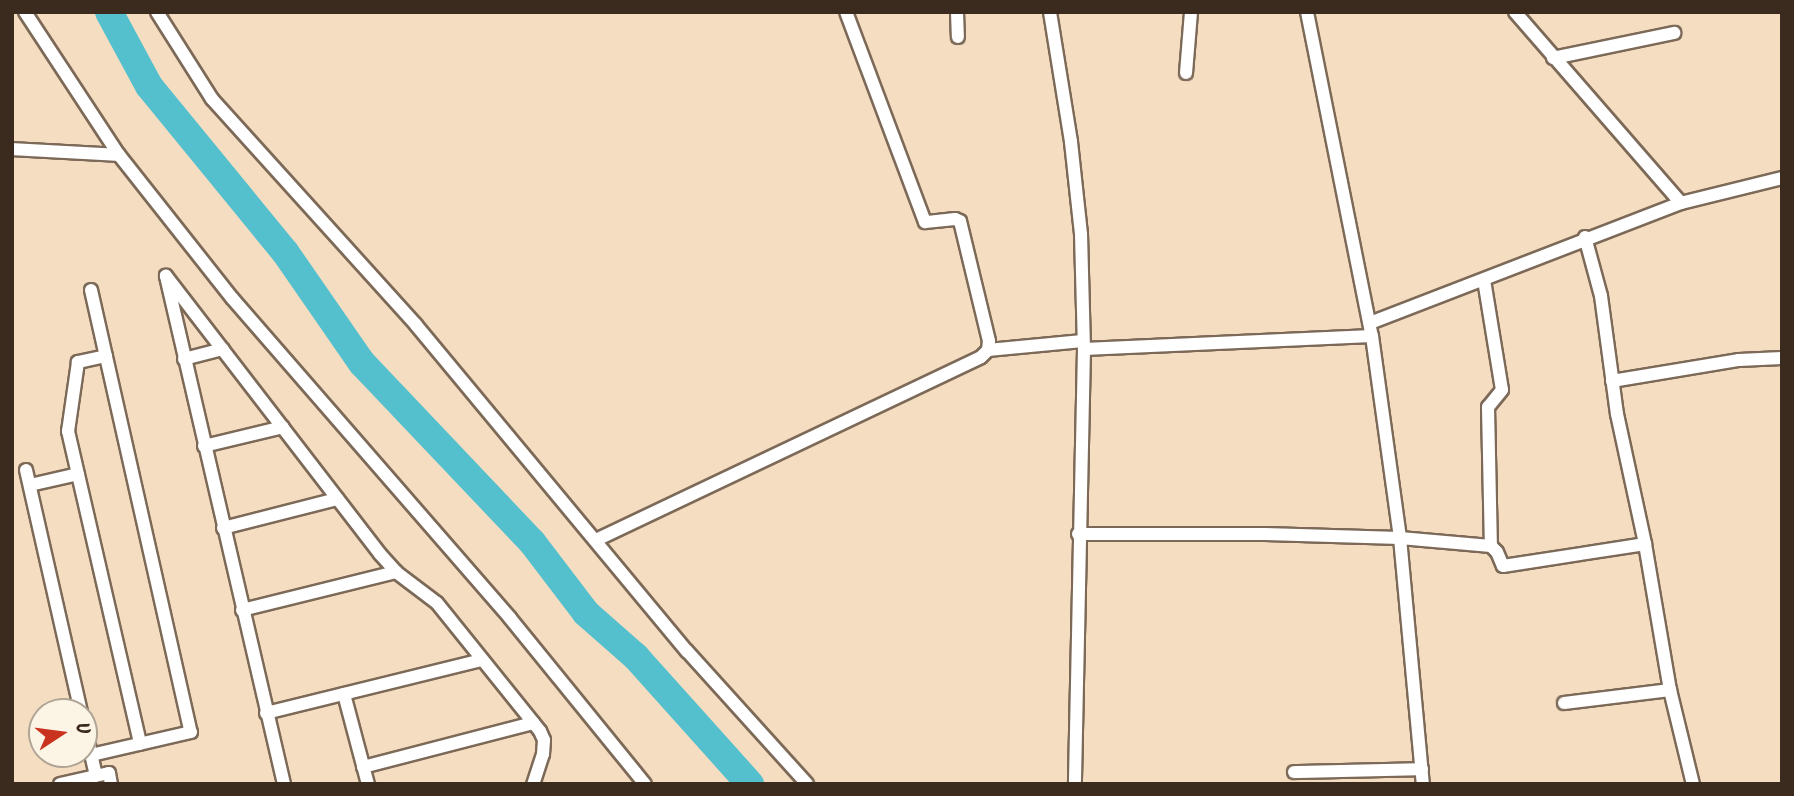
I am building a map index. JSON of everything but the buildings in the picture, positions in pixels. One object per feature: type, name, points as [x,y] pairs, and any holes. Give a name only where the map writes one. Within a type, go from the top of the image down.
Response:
[{"type":"street","points":[[25,12],[119,155],[232,298],[510,618],[645,784]]},
{"type":"street","points":[[157,12],[212,99],[416,325],[687,650],[807,784]]},
{"type":"street","points":[[596,540],[981,357],[988,350],[989,341],[960,221],[955,219],[925,222],[846,12]]},
{"type":"street","points":[[957,12],[958,37]]},
{"type":"street","points":[[1051,12],[1071,142],[1081,234],[1084,345],[1078,534],[1075,784]]},
{"type":"street","points":[[1186,73],[1191,12]]},
{"type":"street","points":[[1307,12],[1371,330],[1400,538],[1423,784]]},
{"type":"street","points":[[1515,12],[1681,202]]},
{"type":"street","points":[[1553,58],[1674,33]]},
{"type":"street","points":[[12,149],[119,155]]},
{"type":"street","points":[[988,350],[1371,330],[1585,237],[1681,202],[1782,178]]},
{"type":"street","points":[[1585,237],[1601,296],[1612,381],[1645,544],[1670,690],[1693,784]]},
{"type":"street","points":[[284,784],[166,276],[396,572],[437,603],[533,723],[544,740],[533,784]]},
{"type":"street","points":[[1484,280],[1502,390],[1488,407],[1491,546]]},
{"type":"street","points":[[91,290],[191,732],[98,753]]},
{"type":"street","points":[[184,359],[223,349]]},
{"type":"street","points":[[106,356],[78,362],[68,430],[140,744]]},
{"type":"street","points":[[1612,381],[1739,360],[1782,358]]},
{"type":"street","points":[[204,446],[283,427]]},
{"type":"street","points":[[26,470],[78,698]]},
{"type":"street","points":[[30,485],[78,474]]},
{"type":"street","points":[[223,528],[337,499]]},
{"type":"street","points":[[1078,534],[1265,534],[1400,538],[1491,546],[1497,552],[1501,564],[1506,566],[1645,544]]},
{"type":"street","points":[[242,610],[396,572]]},
{"type":"street","points":[[266,713],[482,660]]},
{"type":"street","points":[[1564,703],[1670,690]]},
{"type":"street","points":[[344,694],[368,784]]},
{"type":"street","points":[[363,767],[533,723]]},
{"type":"street","points":[[94,768],[96,776]]},
{"type":"street","points":[[1294,772],[1422,769]]},
{"type":"street","points":[[60,784],[109,773],[111,784]]},
{"type":"waterway","points":[[109,12],[149,86],[285,252],[362,363],[532,542],[586,613],[636,657],[750,784]]}]
